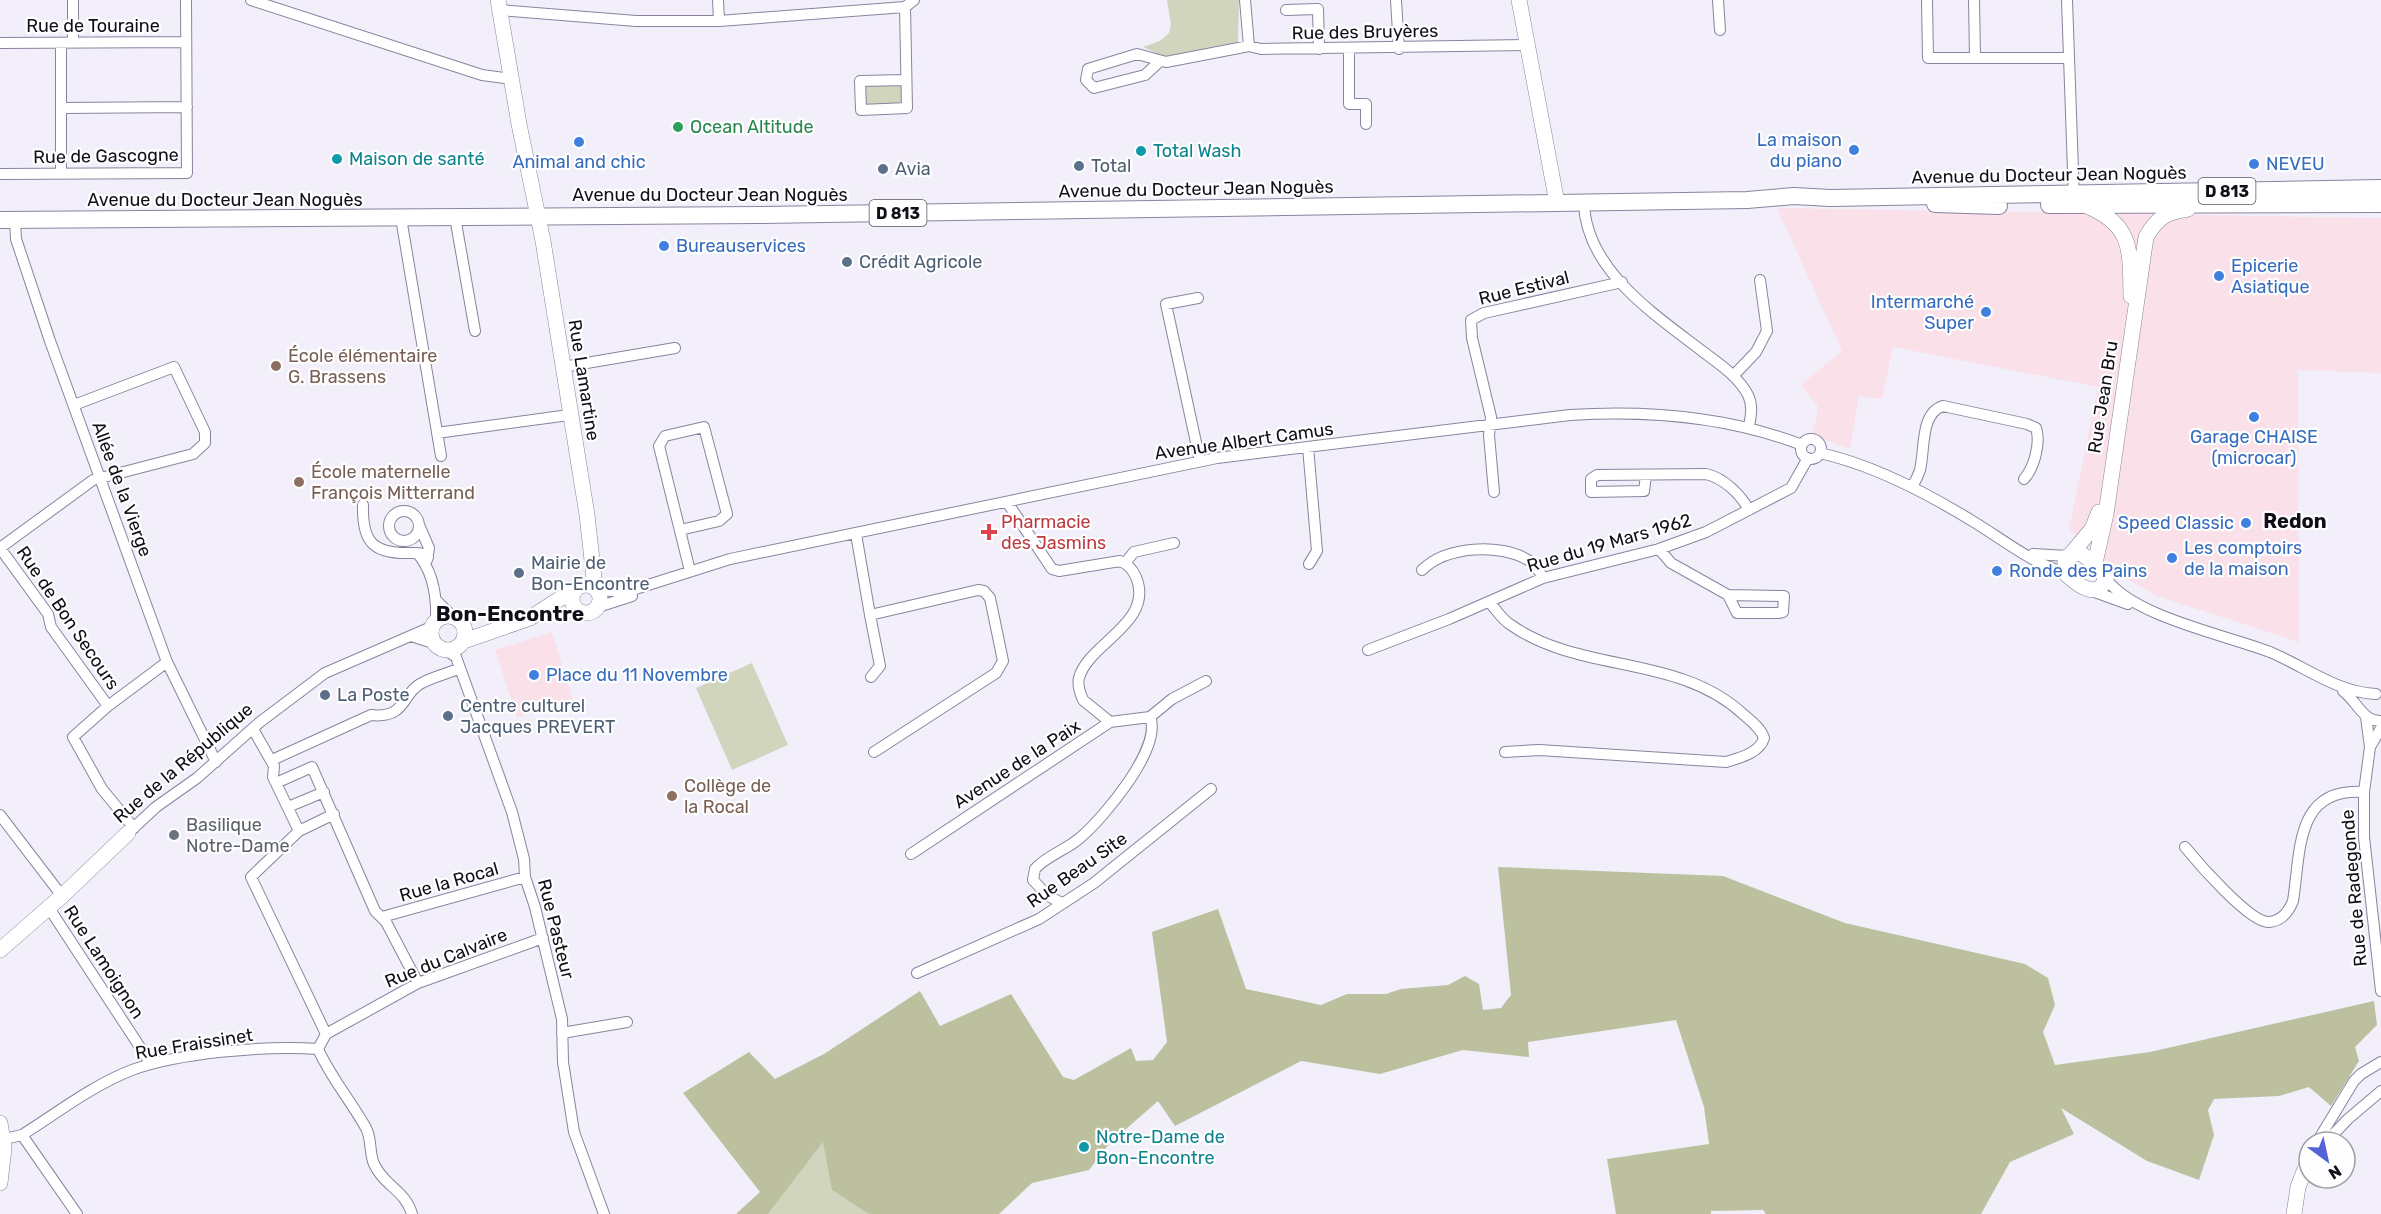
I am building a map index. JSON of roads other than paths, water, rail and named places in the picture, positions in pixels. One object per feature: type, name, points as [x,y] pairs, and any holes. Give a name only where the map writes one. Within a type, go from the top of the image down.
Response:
[{"type":"main road","name":"Avenue du Docteur Jean Noguès","points":[[2078,202],[2105,194],[2381,188]]},
{"type":"main road","name":"Avenue du Docteur Jean Noguès","points":[[8,220],[401,218],[1781,198],[1794,202],[1862,197],[2135,204],[2381,204]]},
{"type":"street","points":[[73,0],[73,43]]},
{"type":"street","name":"Rue de Gascogne","points":[[0,174],[187,172],[186,0]]},
{"type":"street","points":[[251,0],[482,75],[512,79]]},
{"type":"street","points":[[718,0],[719,21]]},
{"type":"street","points":[[1245,0],[1249,46]]},
{"type":"street","points":[[1396,0],[1399,49]]},
{"type":"street","points":[[1519,0],[1557,203]]},
{"type":"street","points":[[1718,0],[1720,30]]},
{"type":"street","points":[[1927,0],[1928,58],[2069,58]]},
{"type":"street","points":[[1974,0],[1975,58]]},
{"type":"street","points":[[2067,0],[2078,202]]},
{"type":"street","points":[[499,5],[636,21],[719,21],[909,3],[906,80],[908,106],[905,109],[861,110],[860,81],[906,80]]},
{"type":"street","name":"Rue Lamartine","points":[[499,5],[539,216],[569,415],[587,515],[590,550],[588,588]]},
{"type":"street","points":[[1286,10],[1318,9],[1319,49]]},
{"type":"street","name":"Rue de Touraine","points":[[0,44],[186,42]]},
{"type":"street","points":[[61,43],[61,174]]},
{"type":"street","name":"Rue des Bruyères","points":[[1159,62],[1249,46],[1261,50],[1349,50],[1529,45]]},
{"type":"street","points":[[1349,50],[1349,104],[1366,104],[1366,124]]},
{"type":"street","points":[[1137,54],[1159,62],[1145,75],[1094,88],[1086,80],[1088,69],[1123,56],[1137,54]]},
{"type":"street","points":[[61,108],[187,107]]},
{"type":"street","points":[[2105,194],[2135,204],[2192,192]]},
{"type":"street","points":[[1584,202],[1584,219],[1597,251],[1646,308],[1733,376],[1751,403],[1749,426]]},
{"type":"street","name":"Rue Jean Bru","points":[[2078,202],[2115,220],[2128,248]]},
{"type":"street","name":"Rue Jean Bru","points":[[2094,563],[2106,514],[2108,483],[2135,316],[2146,237],[2145,215],[2135,204],[2125,220],[2131,297],[2135,316]]},
{"type":"street","points":[[2146,237],[2165,214],[2221,205]]},
{"type":"street","points":[[455,217],[475,331]]},
{"type":"street","points":[[401,218],[441,456]]},
{"type":"street","name":"Allée de la Vierge","points":[[8,220],[166,662],[216,762]]},
{"type":"street","points":[[1733,376],[1755,352],[1767,331],[1760,280]]},
{"type":"street","name":"Rue Estival","points":[[1494,492],[1491,417],[1469,324],[1473,318],[1484,312],[1622,282]]},
{"type":"street","points":[[1198,298],[1166,304],[1200,461]]},
{"type":"street","points":[[563,367],[675,348]]},
{"type":"street","points":[[0,548],[84,486],[100,478],[166,463],[193,454],[205,443],[205,432],[174,367],[74,405]]},
{"type":"street","points":[[1912,487],[1920,471],[1927,422],[1934,411],[1943,406],[2033,426],[2038,439],[2031,471],[2024,479]]},
{"type":"street","name":"Avenue Albert Camus","points":[[598,607],[690,571],[729,559],[1200,461],[1615,412],[1662,414],[1749,426],[1802,445],[1808,440],[1816,440],[1820,445],[1820,453],[1844,458],[1912,487],[2024,552],[2066,573]]},
{"type":"street","points":[[437,433],[569,415]]},
{"type":"street","points":[[680,530],[719,520],[727,514],[704,427],[665,436],[659,446],[690,571]]},
{"type":"street","points":[[1802,445],[1802,452],[1808,458],[1813,458],[1820,453]]},
{"type":"street","points":[[1308,447],[1317,550],[1309,564]]},
{"type":"street","name":"Rue du 19 Mars 1962","points":[[1368,650],[1490,602],[1543,578],[1659,549],[1706,532],[1791,488],[1808,458]]},
{"type":"street","points":[[1646,475],[1644,491],[1591,492],[1591,479],[1597,475],[1646,475],[1712,475],[1744,499],[1749,510]]},
{"type":"street","name":"Rue Jean Bru","points":[[2070,555],[2096,523],[2108,483]]},
{"type":"street","points":[[1007,502],[1052,569],[1059,571],[1114,561],[1125,563],[1138,584],[1140,597],[1136,608],[1083,669],[1079,679],[1083,700],[1110,722]]},
{"type":"street","points":[[363,505],[366,536],[372,545],[392,552],[417,552]]},
{"type":"street","points":[[427,560],[403,541],[394,538],[389,530],[392,516],[399,511],[408,511],[416,517],[429,548],[427,560],[437,601],[453,640]]},
{"type":"street","points":[[403,541],[412,538],[418,525]]},
{"type":"street","points":[[856,534],[880,666],[871,677]]},
{"type":"street","points":[[1125,563],[1134,552],[1174,543]]},
{"type":"street","name":"Rue de Bon Secours","points":[[0,548],[48,614],[51,627],[108,705]]},
{"type":"street","points":[[1659,549],[1671,563],[1728,595],[1784,596],[1785,604],[1783,612],[1779,613],[1737,613],[1728,595]]},
{"type":"street","points":[[1422,570],[1431,562],[1442,557],[1476,550],[1505,552],[1529,560],[1543,578]]},
{"type":"street","name":"Avenue Albert Camus","points":[[2024,552],[2070,555]]},
{"type":"street","points":[[2141,606],[2120,595],[2094,563],[2080,553],[2070,555],[2065,563],[2066,573],[2091,591],[2141,606],[2271,653],[2350,692],[2378,695]]},
{"type":"street","points":[[2091,591],[2101,586],[2106,578]]},
{"type":"street","name":"Avenue Albert Camus","points":[[588,588],[626,592],[662,582]]},
{"type":"street","points":[[540,612],[576,608],[586,613],[598,607],[601,599],[588,588]]},
{"type":"street","points":[[576,608],[572,597],[588,588]]},
{"type":"street","points":[[411,636],[453,640],[487,632],[524,621],[588,588]]},
{"type":"street","points":[[870,615],[978,590],[984,591],[990,598],[1003,661],[996,673],[874,752]]},
{"type":"street","points":[[434,624],[437,601]]},
{"type":"street","points":[[1490,602],[1509,625],[1560,648],[1593,658],[1671,674],[1696,683],[1731,703],[1755,725],[1764,738],[1762,744],[1753,751],[1726,762],[1539,750],[1505,752]]},
{"type":"street","points":[[434,624],[444,616],[453,640]]},
{"type":"street","points":[[434,624],[453,640]]},
{"type":"street","name":"Rue de la République","points":[[0,950],[50,908],[131,831],[325,673],[434,624]]},
{"type":"street","name":"Rue Pasteur","points":[[453,640],[460,668],[512,812],[524,859],[525,878],[543,938],[562,1019],[563,1062],[574,1132],[604,1214]]},
{"type":"street","points":[[131,831],[74,742],[75,733],[166,662]]},
{"type":"street","points":[[272,760],[371,715],[380,716],[402,708],[419,685],[460,668]]},
{"type":"street","points":[[1062,903],[1037,888],[1033,880],[1035,869],[1079,839],[1104,815],[1142,761],[1152,729],[1149,718],[1172,699],[1206,681]]},
{"type":"street","points":[[2330,683],[2349,696],[2364,714],[2381,721]]},
{"type":"street","points":[[2364,714],[2364,701],[2378,695]]},
{"type":"street","name":"Rue de Radegonde","points":[[2364,714],[2370,747],[2364,792],[2364,837],[2381,991]]},
{"type":"street","name":"Avenue de la Paix","points":[[911,854],[1110,722],[1149,718]]},
{"type":"street","name":"Rue de Radegonde","points":[[2370,747],[2381,728]]},
{"type":"street","points":[[254,729],[272,760],[276,783],[299,831]]},
{"type":"street","points":[[276,783],[312,767],[379,914],[418,983]]},
{"type":"street","name":"Rue Beau Site","points":[[917,974],[1039,920],[1094,883],[1211,789]]},
{"type":"street","points":[[2185,847],[2213,880],[2255,916],[2268,922],[2278,919],[2289,911],[2293,901],[2304,827],[2314,807],[2324,797],[2343,790],[2364,792]]},
{"type":"street","points":[[288,807],[324,792]]},
{"type":"street","points":[[334,814],[299,831],[251,877],[326,1034],[318,1049],[331,1077],[367,1130],[374,1163],[386,1183],[408,1201],[412,1214]]},
{"type":"street","points":[[0,815],[62,896]]},
{"type":"street","name":"Rue la Rocal","points":[[379,914],[525,878]]},
{"type":"street","name":"Rue Lamoignon","points":[[50,908],[151,1064]]},
{"type":"street","name":"Rue du Calvaire","points":[[326,1034],[418,983],[543,938]]},
{"type":"street","points":[[562,1033],[627,1022]]},
{"type":"street","name":"Rue Fraissinet","points":[[1,1140],[22,1135],[108,1081],[151,1064],[289,1046],[318,1049]]},
{"type":"street","points":[[2324,1130],[2354,1081],[2381,1062]]},
{"type":"street","points":[[2337,1130],[2381,1091]]},
{"type":"street","points":[[0,1124],[0,1183]]},
{"type":"street","points":[[22,1135],[77,1214]]},
{"type":"street","points":[[2294,1214],[2298,1190]]},
{"type":"place","name":"Ocean Altitude","points":[[678,127]]},
{"type":"place","name":"Animal and chic","points":[[579,142]]},
{"type":"place","name":"La maison du piano","points":[[1854,150]]},
{"type":"place","name":"Total Wash","points":[[1141,151]]},
{"type":"place","name":"Maison de santé","points":[[337,159]]},
{"type":"place","name":"NEVEU","points":[[2254,164]]},
{"type":"place","name":"Total","points":[[1079,166]]},
{"type":"place","name":"Avia","points":[[883,169]]},
{"type":"place","name":"Bureauservices","points":[[664,246]]},
{"type":"place","name":"Crédit Agricole","points":[[847,262]]},
{"type":"place","name":"Epicerie Asiatique","points":[[2219,276]]},
{"type":"place","name":"Intermarché Super","points":[[1986,312]]},
{"type":"place","name":"École élémentaire G. Brassens","points":[[276,366]]},
{"type":"place","name":"Garage CHAISE (microcar)","points":[[2254,417]]},
{"type":"place","name":"École maternelle François Mitterrand","points":[[299,482]]},
{"type":"place","name":"Speed Classic","points":[[2246,523]]},
{"type":"place","name":"Pharmacie des Jasmins","points":[[989,532]]},
{"type":"place","name":"Les comptoirs de la maison","points":[[2172,558]]},
{"type":"place","name":"Ronde des Pains","points":[[1997,571]]},
{"type":"place","name":"Mairie de Bon-Encontre","points":[[519,573]]},
{"type":"place","name":"Place du 11 Novembre","points":[[534,675]]},
{"type":"place","name":"La Poste","points":[[325,695]]},
{"type":"place","name":"Centre culturel Jacques PREVERT","points":[[448,716]]},
{"type":"place","name":"Collège de la Rocal","points":[[672,796]]},
{"type":"place","name":"Basilique Notre-Dame","points":[[174,835]]},
{"type":"place","name":"Notre-Dame de Bon-Encontre","points":[[1084,1147]]},
{"type":"district","name":"Redon","points":[[2295,521]]},
{"type":"district","name":"Bon-Encontre","points":[[510,613]]}]
